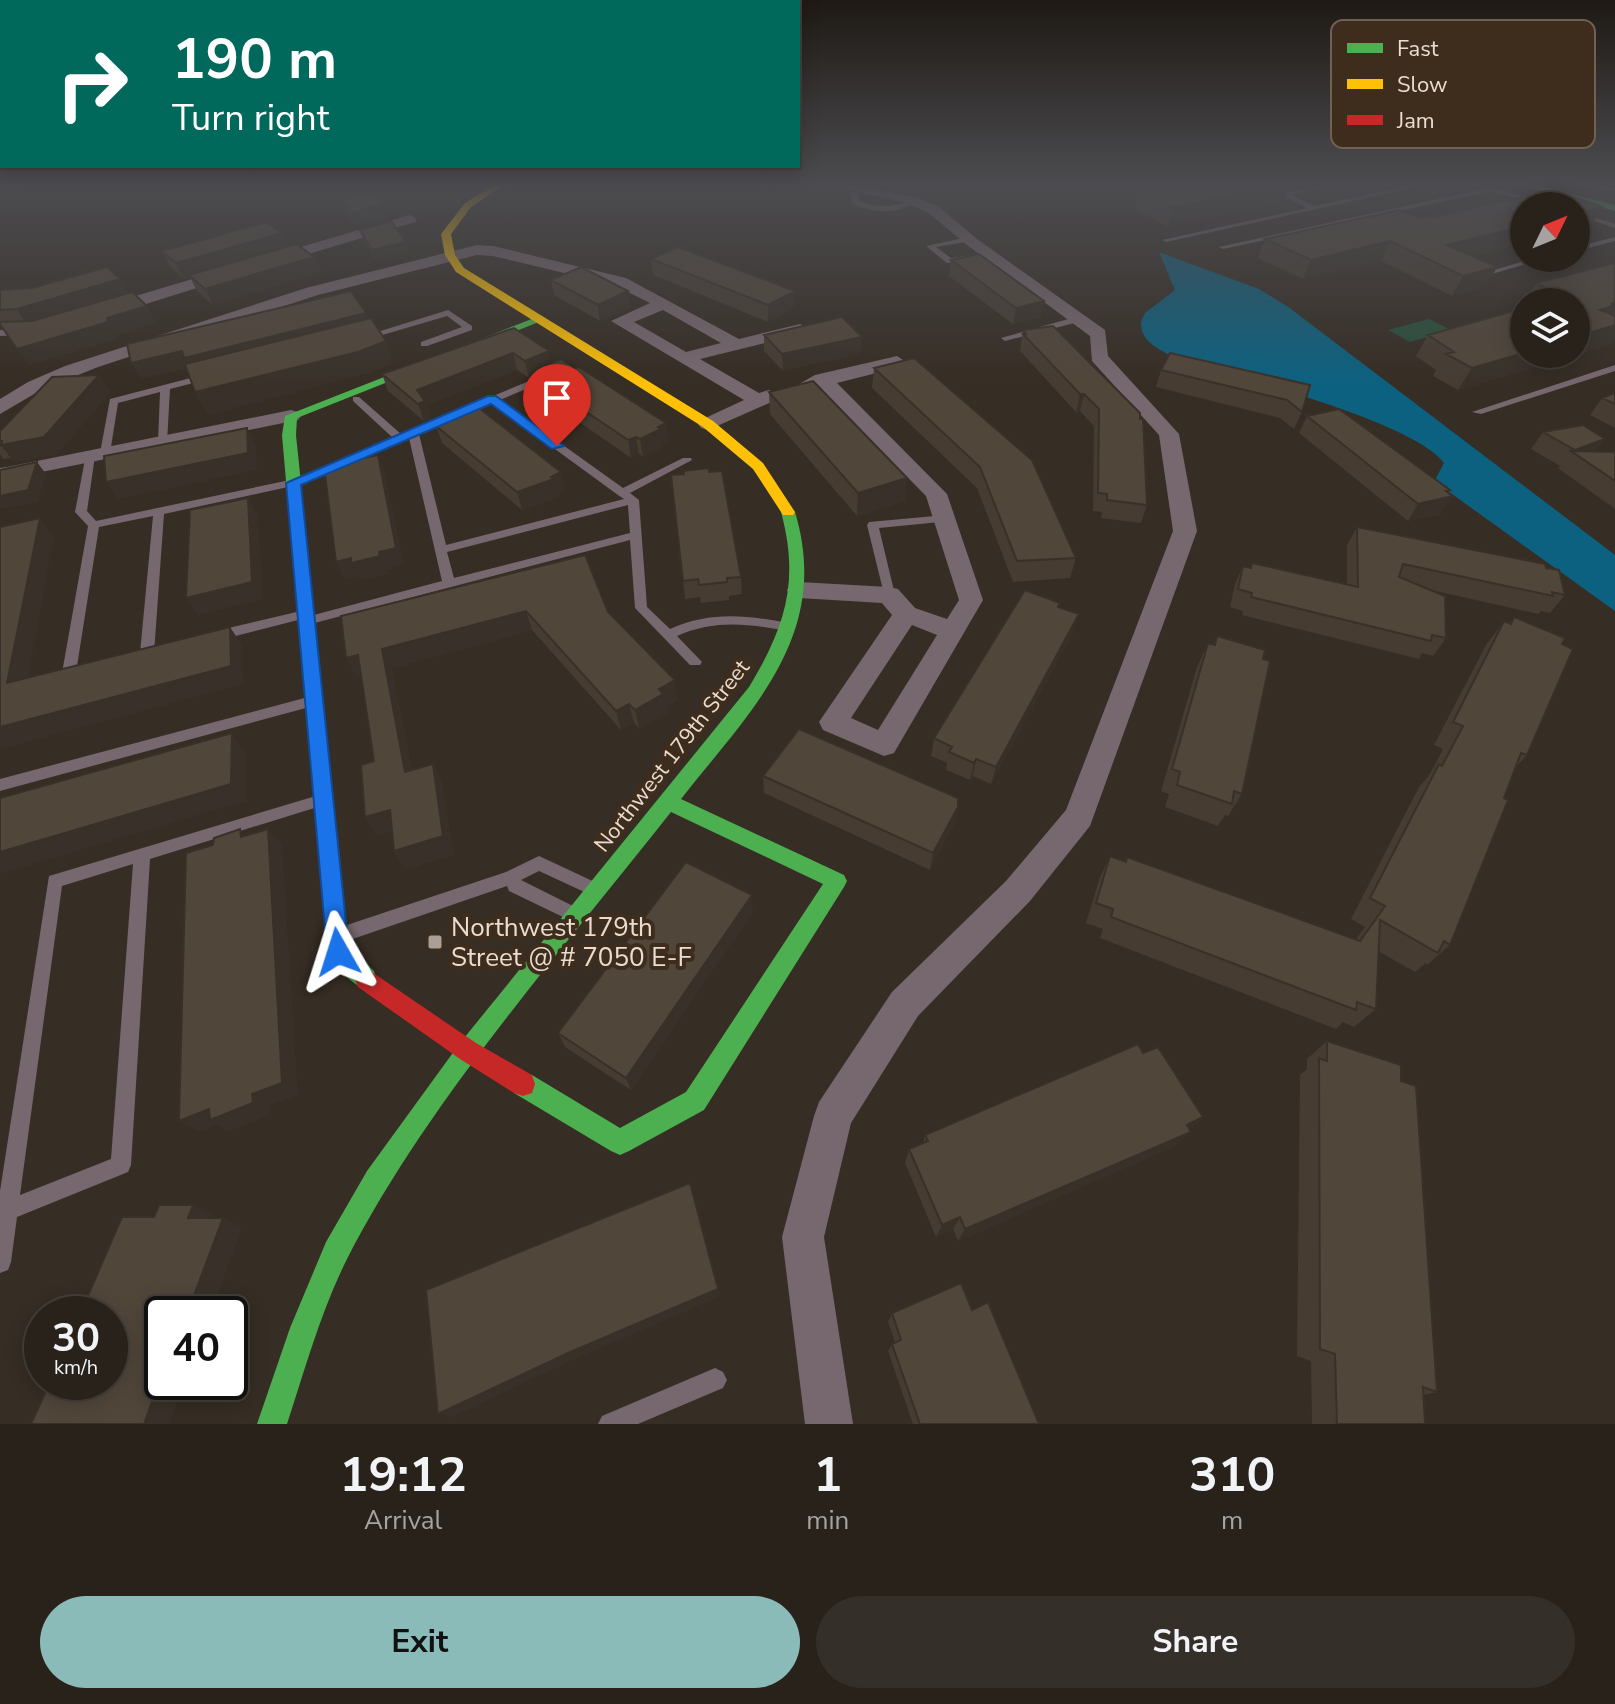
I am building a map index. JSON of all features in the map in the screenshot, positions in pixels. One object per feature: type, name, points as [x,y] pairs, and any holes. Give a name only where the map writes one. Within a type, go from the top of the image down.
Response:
[{"type":"street","points":[[0,408],[41,381],[189,317],[345,260],[359,251]]},
{"type":"street","points":[[92,315],[162,294],[345,260],[469,251]]},
{"type":"street","points":[[495,251],[620,281],[735,344]]},
{"type":"street","points":[[829,1424],[803,1237],[833,1116],[905,1004],[1018,891],[1079,817],[1185,531],[1169,434],[1099,357],[1099,334],[986,251]]},
{"type":"street","name":"Northwest 179th Street","points":[[272,1424],[304,1328],[336,1252],[376,1180],[468,1051],[755,692],[775,662],[791,628],[799,590],[800,551],[793,522],[772,482],[744,452],[708,424],[460,270],[450,255]]},
{"type":"street","points":[[162,294],[189,317]]},
{"type":"street","points":[[664,304],[620,321],[757,400]]},
{"type":"street","points":[[7,473],[291,416],[538,320]]},
{"type":"street","points":[[683,358],[821,323]]},
{"type":"street","points":[[708,424],[757,400],[822,379],[897,362]]},
{"type":"street","points":[[822,379],[936,494],[971,600],[884,745],[833,722],[898,604]]},
{"type":"street","points":[[291,416],[289,435],[293,483],[338,952],[355,972],[468,1051],[620,1142],[695,1101],[837,881],[668,802]]},
{"type":"street","points":[[799,590],[898,604],[954,631]]},
{"type":"lane","points":[[937,251],[950,261],[968,251]]},
{"type":"lane","points":[[1485,274],[1510,267]]},
{"type":"lane","points":[[357,339],[448,313],[469,328],[424,344]]},
{"type":"lane","points":[[1005,338],[1079,319]]},
{"type":"lane","points":[[402,328],[442,357]]},
{"type":"lane","points":[[0,333],[36,331]]},
{"type":"lane","points":[[1477,412],[1615,368]]},
{"type":"lane","points":[[94,525],[293,483],[560,371]]},
{"type":"lane","points":[[94,525],[81,512],[113,401],[224,373]]},
{"type":"lane","points":[[163,441],[165,388]]},
{"type":"lane","points":[[356,399],[398,437]]},
{"type":"lane","points":[[492,399],[628,497],[635,535],[641,608],[695,662]]},
{"type":"lane","points":[[413,431],[449,584]]},
{"type":"lane","points":[[441,550],[628,497],[687,460]]},
{"type":"lane","points":[[159,511],[141,655],[162,649]]},
{"type":"lane","points":[[898,604],[873,525],[946,519]]},
{"type":"lane","points":[[94,525],[69,673],[95,666]]},
{"type":"lane","points":[[205,639],[449,584],[635,535]]},
{"type":"lane","points":[[669,635],[690,625],[721,617],[791,628]]},
{"type":"lane","points":[[0,785],[314,700]]},
{"type":"lane","points":[[0,1262],[55,881],[323,800]]},
{"type":"lane","points":[[7,1211],[121,1165],[142,855]]},
{"type":"lane","points":[[336,937],[511,877],[539,863],[597,891]]},
{"type":"lane","points":[[511,877],[515,886],[577,915]]},
{"type":"lane","points":[[610,1424],[715,1380]]},
{"type":"green space","points":[[1429,319],[1451,330],[1410,342],[1388,330]]},
{"type":"water","points":[[1159,252],[1259,289],[1287,306],[1615,555],[1615,611],[1438,484],[1436,478],[1444,463],[1426,447],[1362,417],[1180,360],[1154,346],[1144,336],[1141,322],[1145,313],[1175,290]]},
{"type":"building","points":[[163,251],[217,251],[176,263]]},
{"type":"building","points":[[271,251],[307,251],[314,257],[205,289],[189,275]]},
{"type":"building","points":[[668,251],[690,251],[795,291],[768,305],[651,259]]},
{"type":"building","points":[[1292,251],[1347,251],[1311,260]]},
{"type":"building","points":[[1412,251],[1462,251],[1497,267],[1463,276]]},
{"type":"building","points":[[979,254],[1044,301],[1016,308],[951,260]]},
{"type":"building","points":[[1615,263],[1615,303],[1611,304],[1615,305],[1600,310],[1615,316],[1615,325],[1590,333],[1590,288],[1547,288],[1536,283],[1590,272],[1590,269]]},
{"type":"building","points":[[107,267],[120,279],[17,309],[0,310],[0,290],[32,288]]},
{"type":"building","points":[[581,267],[628,291],[598,305],[551,280]]},
{"type":"building","points":[[351,291],[366,313],[184,358],[182,351],[131,363],[127,344]]},
{"type":"building","points":[[132,292],[147,306],[107,318],[108,322],[17,349],[0,324],[32,321]]},
{"type":"building","points":[[1510,312],[1510,357],[1472,368],[1446,354],[1454,352],[1428,335]]},
{"type":"building","points":[[842,317],[862,337],[782,354],[764,335]]},
{"type":"building","points":[[371,318],[386,341],[358,352],[195,392],[185,364]]},
{"type":"building","points":[[1053,326],[1140,413],[1140,419],[1143,419],[1147,505],[1107,500],[1107,494],[1098,493],[1099,409],[1084,394],[1080,394],[1023,334],[1026,334],[1023,330]]},
{"type":"building","points":[[514,328],[549,351],[525,361],[513,353],[417,390],[425,401],[418,404],[382,374]]},
{"type":"building","points":[[1170,353],[1310,385],[1302,412],[1287,400],[1161,370]]},
{"type":"building","points":[[914,358],[1032,460],[1076,558],[1017,561],[980,467],[874,368]]},
{"type":"building","points":[[561,359],[575,368],[579,367],[666,423],[658,427],[661,429],[640,439],[628,440],[542,382],[550,378],[536,369]]},
{"type":"building","points":[[99,375],[44,437],[1,445],[0,431],[52,377]]},
{"type":"building","points":[[813,381],[907,478],[858,493],[769,392]]},
{"type":"building","points":[[1615,393],[1615,404],[1602,398]]},
{"type":"building","points":[[479,408],[561,472],[551,477],[554,479],[517,492],[436,426],[446,422],[443,419]]},
{"type":"building","points":[[1339,409],[1450,490],[1446,491],[1453,496],[1418,504],[1307,416]]},
{"type":"building","points":[[1583,425],[1605,439],[1575,450],[1543,432]]},
{"type":"building","points":[[247,428],[248,453],[106,482],[104,456]]},
{"type":"building","points":[[1571,451],[1615,452],[1615,481]]},
{"type":"building","points":[[363,455],[364,458],[378,455],[396,548],[379,552],[380,556],[351,563],[351,558],[336,562],[324,466]]},
{"type":"building","points":[[37,462],[28,490],[0,496],[0,470]]},
{"type":"building","points":[[709,468],[709,472],[722,471],[741,577],[699,585],[698,579],[683,581],[671,475]]},
{"type":"building","points":[[248,498],[252,582],[186,598],[190,510]]},
{"type":"building","points":[[40,518],[7,683],[230,627],[231,666],[0,727],[0,527]]},
{"type":"building","points":[[1357,527],[1545,564],[1546,568],[1559,570],[1565,595],[1552,592],[1553,596],[1403,564],[1399,577],[1445,596],[1446,638],[1432,635],[1431,641],[1251,597],[1252,593],[1238,589],[1243,566],[1251,568],[1252,563],[1358,587]]},
{"type":"building","points":[[585,555],[608,612],[675,680],[659,689],[663,694],[635,710],[629,704],[616,711],[526,611],[382,649],[405,772],[433,764],[443,836],[394,851],[390,810],[365,817],[361,765],[374,761],[358,655],[346,658],[341,616]]},
{"type":"building","points":[[1025,590],[1079,614],[996,767],[976,759],[974,763],[949,752],[952,747],[934,738]]},
{"type":"building","points":[[1514,617],[1565,638],[1562,644],[1573,649],[1527,755],[1521,753],[1504,798],[1508,800],[1450,945],[1444,941],[1438,953],[1380,920],[1376,1009],[1357,1002],[1356,1010],[1111,917],[1113,909],[1096,903],[1110,856],[1126,862],[1127,857],[1360,941],[1385,906],[1370,898],[1439,764],[1442,766],[1463,726],[1453,722],[1504,621],[1511,624]]},
{"type":"building","points":[[1217,636],[1265,650],[1263,659],[1270,661],[1242,794],[1234,791],[1232,804],[1177,785],[1180,772],[1172,769],[1208,643],[1215,645]]},
{"type":"building","points":[[799,729],[958,798],[958,807],[933,853],[763,776]]},
{"type":"building","points":[[232,733],[231,784],[0,852],[0,798]]},
{"type":"building","points":[[240,829],[241,837],[268,829],[282,1083],[252,1094],[253,1103],[210,1120],[209,1109],[179,1121],[186,853],[213,845],[214,838]]},
{"type":"building","points":[[686,862],[752,895],[626,1078],[558,1033]]},
{"type":"building","points":[[1327,1041],[1401,1065],[1401,1081],[1416,1086],[1437,1392],[1423,1387],[1425,1424],[1337,1424],[1335,1354],[1320,1349],[1319,1058],[1327,1061]]},
{"type":"building","points":[[1138,1044],[1143,1053],[1158,1047],[1203,1117],[1187,1125],[1191,1132],[965,1229],[960,1217],[942,1225],[909,1149],[928,1141],[925,1135]]},
{"type":"building","points":[[690,1183],[718,1289],[568,1353],[438,1414],[426,1290]]},
{"type":"building","points":[[159,1205],[193,1205],[188,1218],[223,1218],[194,1296],[144,1296],[144,1400],[153,1400],[144,1424],[31,1424],[42,1400],[128,1400],[128,1296],[88,1296],[122,1217],[154,1217]]},
{"type":"building","points":[[961,1283],[972,1310],[988,1302],[1039,1424],[920,1424],[892,1344],[901,1340],[892,1313]]},
{"type":"traffic: fast","points":[[366,979],[338,952],[289,435],[291,416],[538,320]]},
{"type":"traffic: fast","points":[[272,1424],[304,1328],[336,1252],[376,1180],[468,1051],[755,692],[768,670],[788,627],[798,583],[799,561],[788,512]]},
{"type":"traffic: fast","points":[[523,1084],[620,1142],[695,1101],[837,881],[668,802]]},
{"type":"traffic: slow","points":[[449,251],[460,270],[708,424],[758,466],[788,512]]},
{"type":"traffic: jam","points":[[366,979],[468,1051],[523,1084]]},
{"type":"place","name":"Northwest 179th Street @ # 7050 E-F","points":[[435,942]]},
{"type":"route","points":[[338,952],[293,483],[492,399],[557,446]]}]
